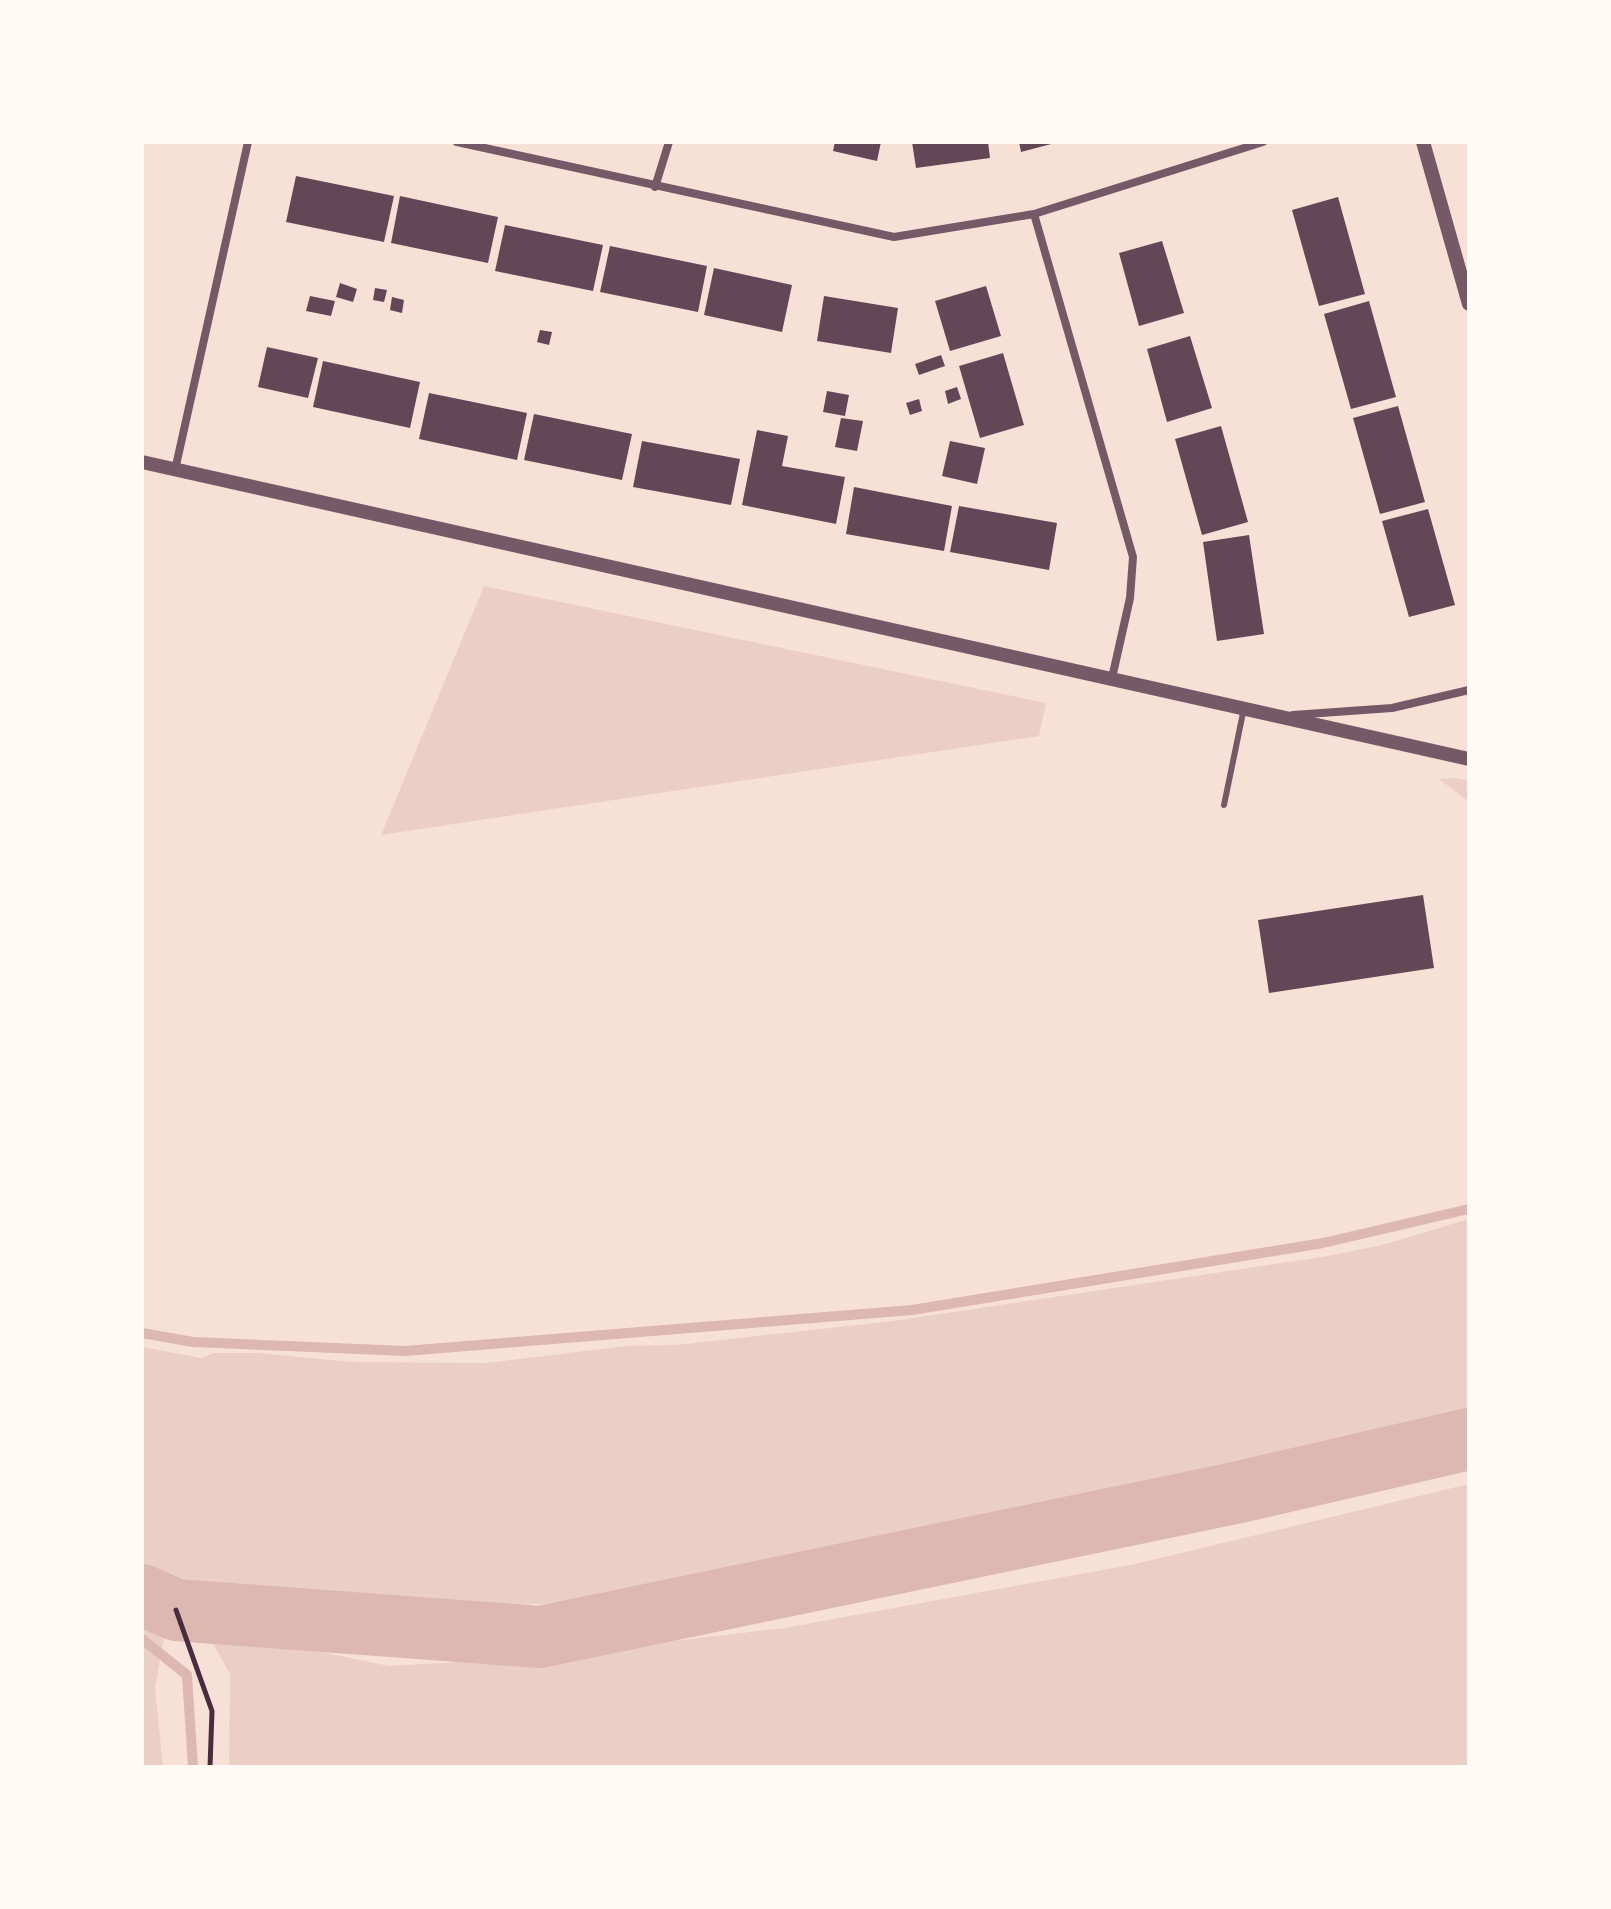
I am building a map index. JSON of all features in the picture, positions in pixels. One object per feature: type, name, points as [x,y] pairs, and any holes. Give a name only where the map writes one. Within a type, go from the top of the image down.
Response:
[{"type":"street","points":[[175,470],[248,142]]},
{"type":"street","points":[[457,142],[894,237],[1034,214],[1263,142]]},
{"type":"street","points":[[655,187],[669,142]]},
{"type":"street","points":[[1423,142],[1469,304]]},
{"type":"street","points":[[1034,214],[1133,557],[1130,598],[1112,678]]},
{"type":"street","points":[[142,462],[1469,759]]},
{"type":"street","points":[[1281,716],[1392,708],[1469,690]]},
{"type":"lane","points":[[1224,805],[1244,708]]},
{"type":"path","points":[[176,1610],[212,1711],[210,1767]]},
{"type":"shaded area","points":[[484,586],[1046,703],[1039,736],[381,835]]},
{"type":"shaded area","points":[[1439,779],[1469,781],[1469,802]]},
{"type":"shaded area","points":[[1469,1219],[1469,1419],[1374,1447],[1246,1473],[1119,1514],[870,1543],[588,1599],[543,1604],[435,1606],[393,1600],[267,1598],[202,1589],[142,1574],[142,1347],[201,1358],[214,1353],[258,1353],[351,1362],[486,1363],[626,1346],[676,1345],[893,1321],[1322,1257],[1382,1245]]},
{"type":"shaded area","points":[[1469,1484],[1469,1767],[229,1767],[230,1674],[204,1628],[389,1666],[528,1658],[784,1628],[1135,1564]]},
{"type":"shaded area","points":[[142,1605],[168,1616],[155,1688],[163,1767],[142,1767]]},
{"type":"building","points":[[835,142],[881,142],[877,161],[833,151]]},
{"type":"building","points":[[912,142],[988,142],[990,158],[916,168]]},
{"type":"building","points":[[1019,142],[1055,142],[1055,143],[1021,152]]},
{"type":"building","points":[[296,176],[394,196],[384,242],[286,222]]},
{"type":"building","points":[[400,196],[498,217],[488,263],[391,243]]},
{"type":"building","points":[[1338,197],[1365,294],[1319,306],[1292,210]]},
{"type":"building","points":[[505,225],[603,245],[593,291],[495,271]]},
{"type":"building","points":[[1162,241],[1184,313],[1139,326],[1119,253]]},
{"type":"building","points":[[610,246],[707,266],[698,312],[600,292]]},
{"type":"building","points":[[714,268],[792,285],[782,332],[704,315]]},
{"type":"building","points":[[340,283],[357,289],[353,302],[336,297]]},
{"type":"building","points":[[986,286],[1001,336],[950,351],[935,301]]},
{"type":"building","points":[[375,288],[387,290],[384,302],[373,300]]},
{"type":"building","points":[[310,296],[335,301],[331,316],[306,311]]},
{"type":"building","points":[[824,296],[898,308],[891,353],[817,341]]},
{"type":"building","points":[[392,297],[404,300],[402,313],[390,310]]},
{"type":"building","points":[[1369,301],[1396,397],[1351,409],[1324,314]]},
{"type":"building","points":[[540,330],[552,332],[549,345],[537,342]]},
{"type":"building","points":[[1190,336],[1212,408],[1167,422],[1147,349]]},
{"type":"building","points":[[267,347],[318,358],[308,398],[258,387]]},
{"type":"building","points":[[1003,353],[1024,425],[980,438],[959,366]]},
{"type":"building","points":[[941,355],[945,366],[919,375],[915,364]]},
{"type":"building","points":[[323,361],[420,382],[410,428],[313,407]]},
{"type":"building","points":[[957,387],[961,399],[948,404],[945,391]]},
{"type":"building","points":[[827,391],[849,395],[845,416],[823,412]]},
{"type":"building","points":[[429,393],[527,413],[517,460],[419,439]]},
{"type":"building","points":[[919,399],[922,411],[910,415],[906,403]]},
{"type":"building","points":[[1398,406],[1425,502],[1380,514],[1353,418]]},
{"type":"building","points":[[534,414],[632,434],[622,480],[524,460]]},
{"type":"building","points":[[841,418],[863,421],[857,451],[835,447]]},
{"type":"building","points":[[1221,426],[1248,522],[1202,535],[1175,439]]},
{"type":"building","points":[[757,430],[788,436],[782,466],[845,477],[836,524],[742,505]]},
{"type":"building","points":[[642,441],[740,459],[731,505],[633,487]]},
{"type":"building","points":[[950,441],[985,448],[977,484],[942,476]]},
{"type":"building","points":[[854,487],[952,506],[944,551],[846,534]]},
{"type":"building","points":[[959,506],[1057,523],[1049,570],[950,552]]},
{"type":"building","points":[[1428,509],[1455,605],[1409,617],[1382,521]]},
{"type":"building","points":[[1249,535],[1264,634],[1217,641],[1203,542]]},
{"type":"building","points":[[1423,895],[1434,968],[1269,993],[1258,920]]},
{"type":"waterway","points":[[142,1333],[193,1342],[405,1351],[912,1310],[1323,1243],[1469,1209]]},
{"type":"waterway","points":[[142,1595],[176,1610],[540,1637],[1235,1493],[1469,1439]]},
{"type":"waterway","points":[[142,1639],[187,1675],[193,1767]]}]
